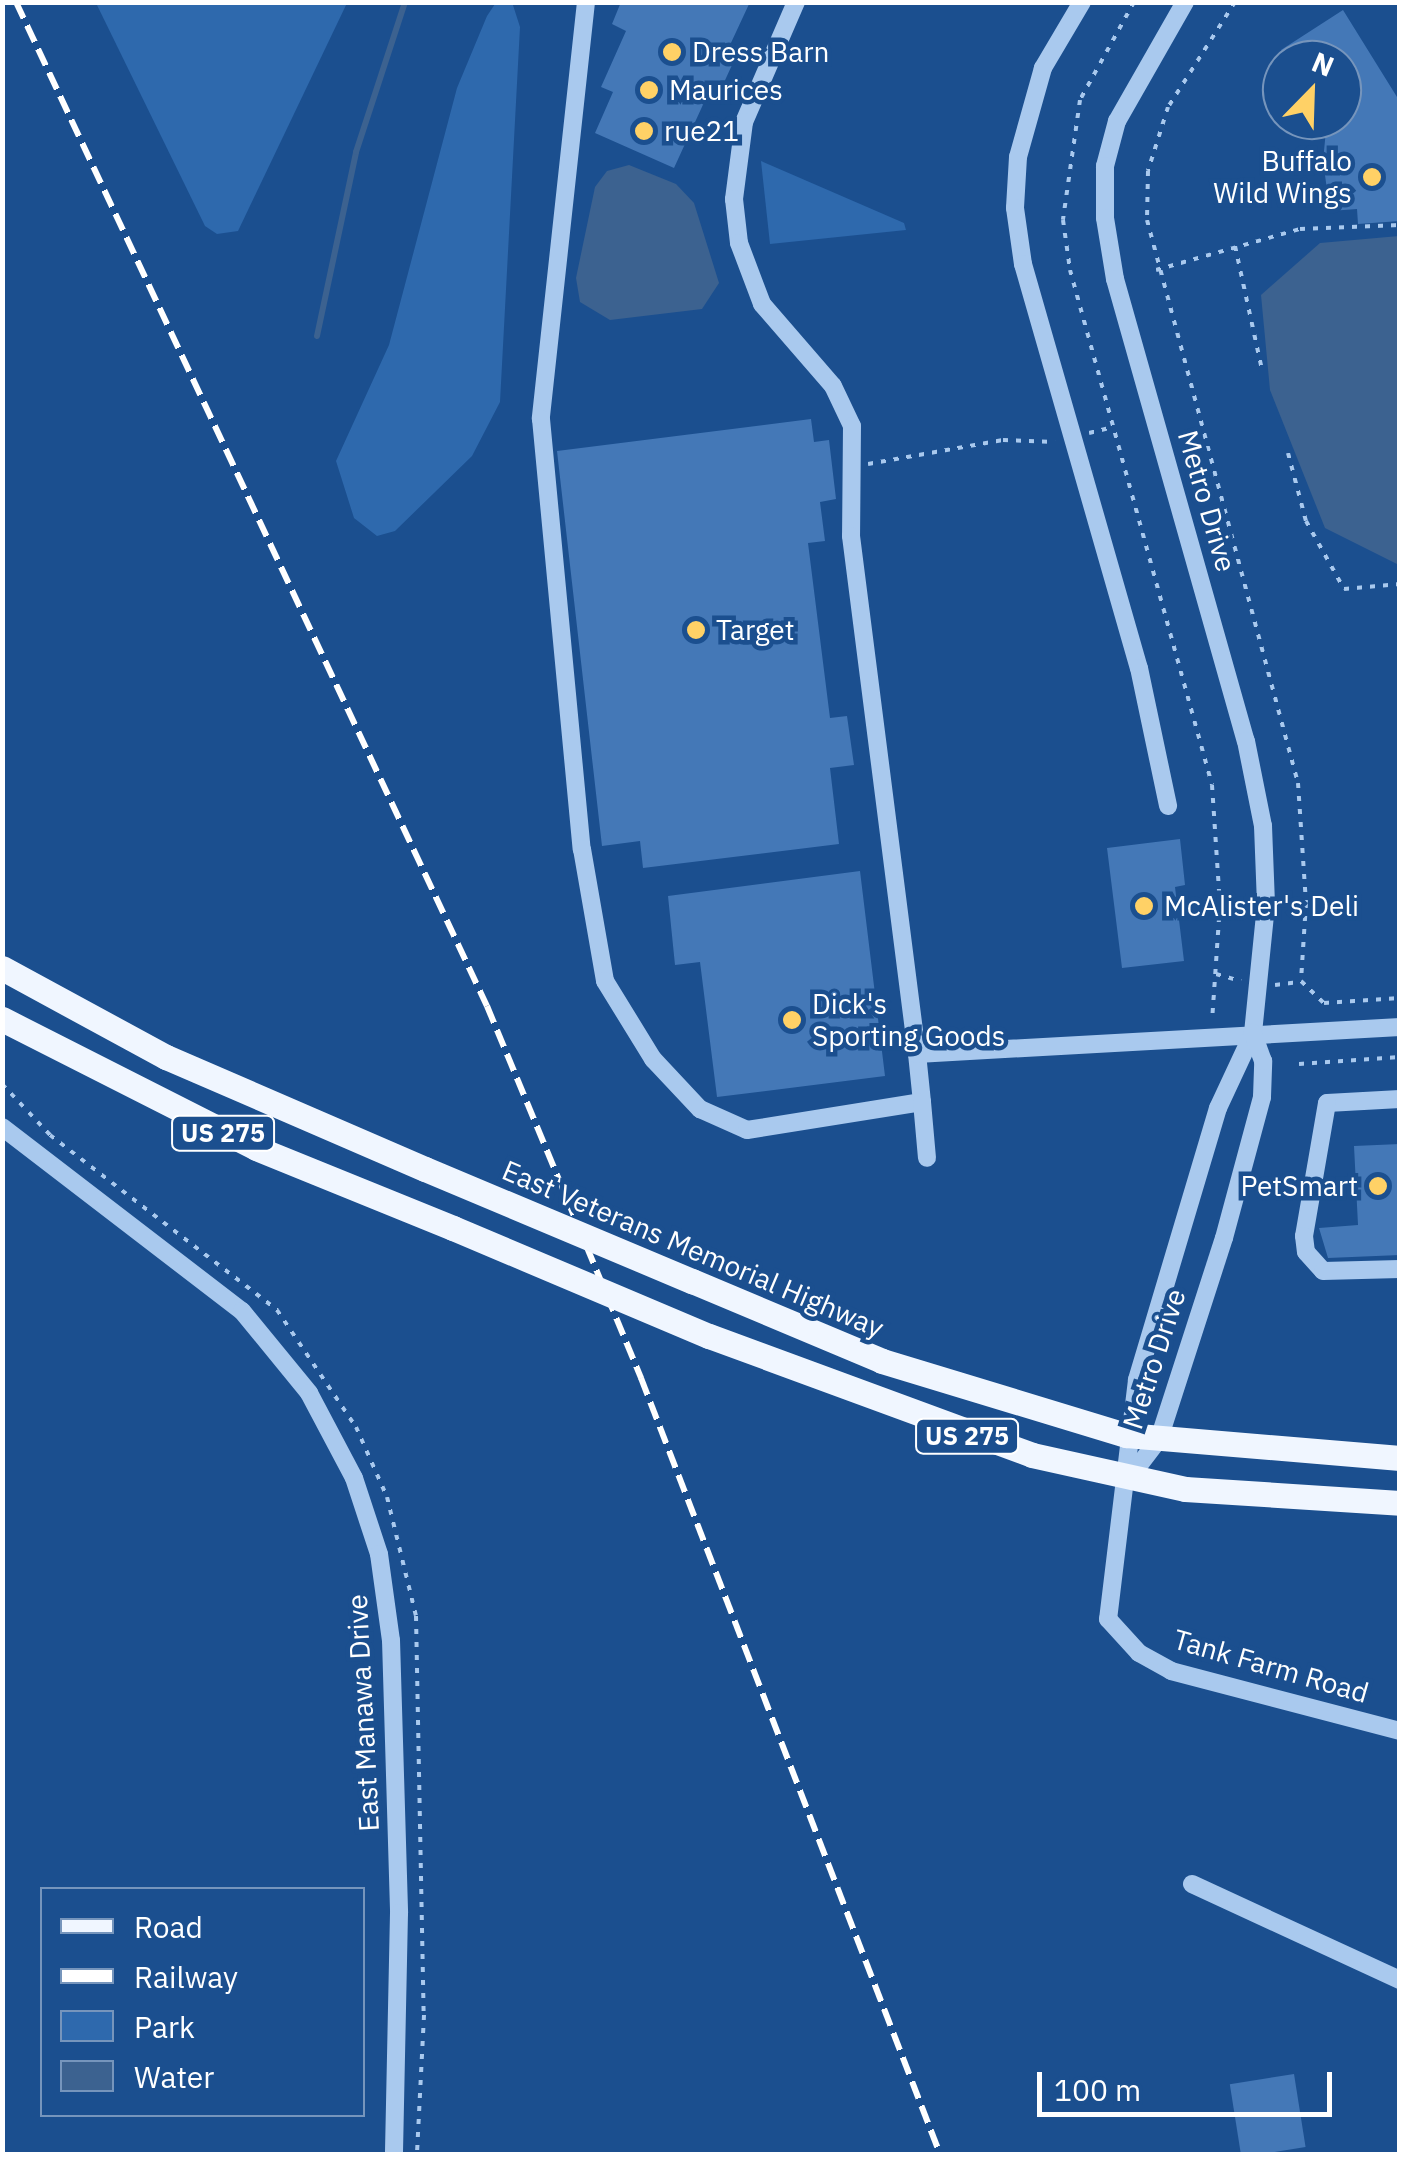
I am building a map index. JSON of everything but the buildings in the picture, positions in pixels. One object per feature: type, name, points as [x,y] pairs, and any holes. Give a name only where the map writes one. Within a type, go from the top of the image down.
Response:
[{"type":"main road","name":"East Veterans Memorial Highway","points":[[2,968],[166,1057],[425,1170],[898,1366],[1126,1435],[1400,1458]]},
{"type":"main road","name":"US 275","points":[[2,1018],[256,1148],[940,1428],[1130,1478],[1266,1499],[1400,1503]]},
{"type":"street","points":[[586,2],[540,419],[582,849],[605,980],[652,1059],[700,1110],[747,1130],[922,1102]]},
{"type":"street","points":[[796,2],[743,129],[734,199],[739,242],[762,304],[833,386],[852,426],[856,466],[850,536],[927,1158]]},
{"type":"street","points":[[1082,2],[1039,78],[1015,208],[1070,438],[1139,668],[1168,806]]},
{"type":"street","name":"Metro Drive","points":[[1130,1478],[1126,1435],[1218,1108],[1253,1032],[1266,892],[1260,812],[1105,218],[1105,166],[1117,122],[1185,2]]},
{"type":"street","points":[[917,1054],[1209,1034],[1400,1026]]},
{"type":"street","name":"Metro Drive","points":[[1130,1478],[1158,1439],[1262,1097],[1263,1061],[1253,1032]]},
{"type":"street","points":[[1400,1099],[1327,1103],[1304,1236],[1306,1252],[1323,1271],[1400,1270]]},
{"type":"street","name":"East Manawa Drive","points":[[2,1127],[242,1311],[309,1393],[354,1478],[379,1554],[391,1640],[400,1914],[394,2154]]},
{"type":"street","name":"Tank Farm Road","points":[[1130,1478],[1106,1594],[1121,1638],[1171,1670],[1400,1731]]},
{"type":"street","points":[[1192,1884],[1400,1980]]},
{"type":"path","points":[[1235,2],[1176,90],[1153,148],[1146,206],[1156,270],[1298,783],[1301,981],[1324,1003],[1400,998]]},
{"type":"path","points":[[1156,270],[1300,228],[1400,225]]},
{"type":"path","points":[[1235,246],[1262,370]]},
{"type":"path","points":[[856,466],[1003,440],[1070,438],[1113,426],[1197,713],[1220,866],[1209,1034]]},
{"type":"path","points":[[1288,454],[1306,521],[1344,589],[1400,584]]},
{"type":"path","points":[[1299,1064],[1400,1057]]},
{"type":"path","points":[[2,1084],[50,1134],[278,1310],[346,1410],[387,1496],[416,1616],[424,2016],[417,2154]]},
{"type":"green space","points":[[512,2],[520,27],[500,402],[472,456],[395,531],[377,536],[354,518],[336,461],[389,345],[457,88],[487,16],[495,4]]},
{"type":"green space","points":[[96,3],[347,3],[238,231],[217,234],[205,226]]},
{"type":"green space","points":[[761,161],[904,223],[906,230],[770,244]]},
{"type":"water","points":[[629,165],[676,184],[694,203],[719,283],[702,309],[610,320],[580,302],[576,278],[595,187],[607,171]]},
{"type":"water","points":[[1400,236],[1399,565],[1325,528],[1270,390],[1261,295],[1320,243]]},
{"type":"waterway","points":[[317,336],[356,152],[405,2]]},
{"type":"railway","points":[[16,2],[487,1006],[641,1378],[940,2154]]},
{"type":"place","name":"Dress Barn","points":[[672,52]]},
{"type":"place","name":"Maurices","points":[[649,90]]},
{"type":"place","name":"rue21","points":[[644,131]]},
{"type":"place","name":"Buffalo Wild Wings","points":[[1372,177]]},
{"type":"place","name":"Target","points":[[696,630]]},
{"type":"place","name":"McAlister's Deli","points":[[1144,906]]},
{"type":"place","name":"Dick's Sporting Goods","points":[[792,1020]]},
{"type":"place","name":"PetSmart","points":[[1378,1186]]}]
